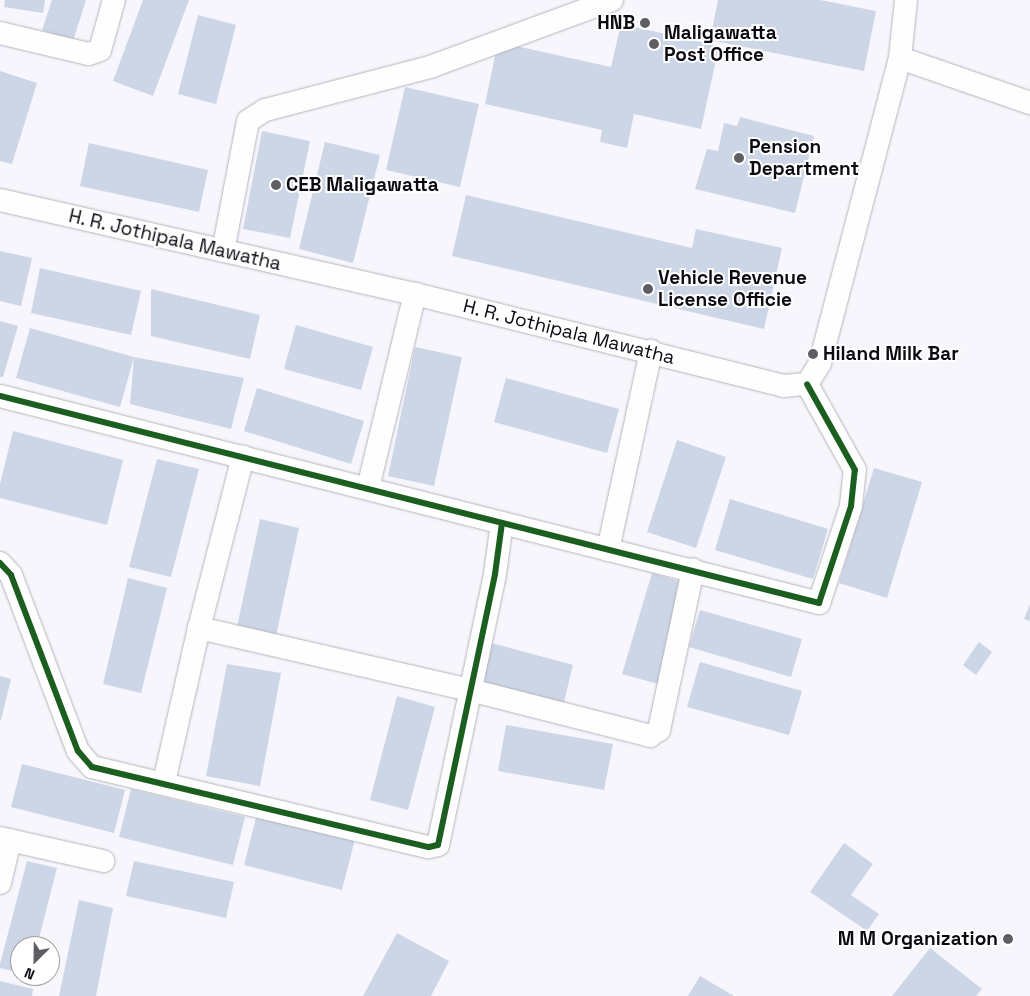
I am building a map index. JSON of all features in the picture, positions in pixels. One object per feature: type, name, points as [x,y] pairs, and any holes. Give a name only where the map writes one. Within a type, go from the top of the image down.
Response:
[{"type":"street","points":[[0,33],[89,54],[100,50],[114,0]]},
{"type":"street","points":[[223,251],[248,121],[265,110],[430,67],[612,0]]},
{"type":"street","points":[[0,396],[820,603],[851,506],[855,470],[807,384],[820,363],[900,58],[906,0]]},
{"type":"street","points":[[900,58],[1030,102]]},
{"type":"street","name":"H. R. Jothipala Mawatha","points":[[0,200],[415,294],[651,351],[783,386],[807,384]]},
{"type":"street","points":[[368,488],[415,294]]},
{"type":"street","points":[[608,550],[651,351]]},
{"type":"street","points":[[164,782],[199,628],[243,457]]},
{"type":"street","points":[[0,563],[11,575],[78,751],[92,767],[164,782],[428,847],[438,845],[495,574],[502,523]]},
{"type":"street","points":[[199,628],[470,690],[650,736],[659,730],[693,570]]},
{"type":"street","points":[[0,883],[5,839],[103,860]]},
{"type":"building","points":[[5,0],[45,0],[43,13],[4,7]]},
{"type":"building","points":[[52,0],[86,0],[73,41],[42,30]]},
{"type":"building","points":[[143,0],[189,0],[153,96],[113,81]]},
{"type":"building","points":[[718,0],[820,0],[876,11],[864,71],[710,40]]},
{"type":"building","points":[[198,15],[236,25],[216,104],[178,94]]},
{"type":"building","points":[[621,24],[719,46],[701,129],[634,114],[627,148],[600,142],[602,130],[485,104],[498,42],[611,67]]},
{"type":"building","points":[[0,71],[37,83],[12,164],[0,161]]},
{"type":"building","points":[[405,87],[479,104],[460,187],[386,170]]},
{"type":"building","points":[[740,117],[814,136],[795,213],[695,189],[707,149],[718,151],[724,123],[737,126]]},
{"type":"building","name":"CEB Maligawatta","points":[[262,131],[310,141],[290,238],[243,229]]},
{"type":"building","points":[[325,142],[380,155],[353,263],[299,249]]},
{"type":"building","points":[[89,143],[208,170],[199,212],[80,186]]},
{"type":"building","points":[[466,195],[692,248],[696,229],[782,248],[764,329],[452,256]]},
{"type":"building","points":[[0,251],[32,258],[21,306],[0,301]]},
{"type":"building","points":[[40,268],[141,291],[131,335],[31,313]]},
{"type":"building","points":[[151,289],[260,315],[250,359],[151,336]]},
{"type":"building","points":[[0,321],[18,326],[3,377],[0,377]]},
{"type":"building","points":[[296,325],[373,347],[361,390],[284,369]]},
{"type":"building","points":[[30,328],[134,357],[120,407],[16,378]]},
{"type":"building","points":[[415,347],[462,357],[434,486],[388,476]]},
{"type":"building","points":[[134,357],[244,378],[231,429],[130,404]]},
{"type":"building","points":[[506,378],[619,409],[607,453],[494,422]]},
{"type":"building","points":[[257,388],[364,421],[351,464],[244,431]]},
{"type":"building","points":[[13,431],[123,460],[107,525],[0,498],[0,484]]},
{"type":"building","points":[[677,440],[726,457],[696,548],[647,532]]},
{"type":"building","points":[[157,459],[199,469],[171,577],[129,567]]},
{"type":"building","points":[[874,468],[922,482],[887,598],[839,583]]},
{"type":"building","points":[[730,499],[828,529],[813,579],[715,550]]},
{"type":"building","points":[[260,519],[299,528],[276,636],[237,627]]},
{"type":"building","points":[[652,573],[688,584],[658,684],[622,674]]},
{"type":"building","points":[[128,578],[167,588],[141,693],[103,684]]},
{"type":"building","points":[[1030,604],[1030,621],[1024,619]]},
{"type":"building","points":[[700,610],[802,639],[791,677],[689,647]]},
{"type":"building","points":[[484,641],[573,665],[563,706],[473,682]]},
{"type":"building","points":[[979,642],[992,652],[976,675],[963,665]]},
{"type":"building","points":[[700,662],[802,691],[789,735],[687,707]]},
{"type":"building","points":[[227,664],[281,673],[260,786],[206,776]]},
{"type":"building","points":[[0,676],[11,679],[1,720],[0,720]]},
{"type":"building","points":[[397,696],[435,707],[408,810],[370,800]]},
{"type":"building","points":[[506,725],[613,744],[604,790],[498,771]]},
{"type":"building","points":[[22,764],[125,790],[114,833],[11,807]]},
{"type":"building","points":[[131,789],[245,817],[233,865],[119,837]]},
{"type":"building","points":[[257,814],[355,839],[342,890],[244,865]]},
{"type":"building","points":[[844,843],[873,864],[851,895],[879,914],[867,931],[810,892]]},
{"type":"building","points":[[27,861],[57,868],[40,936],[10,936],[10,970],[0,968]]},
{"type":"building","points":[[134,861],[234,882],[226,918],[126,896]]},
{"type":"building","points":[[79,900],[113,908],[96,996],[59,996]]},
{"type":"building","points":[[397,933],[449,961],[431,996],[363,996]]},
{"type":"building","points":[[930,948],[982,989],[976,996],[892,996]]},
{"type":"building","points":[[700,976],[734,996],[688,996]]},
{"type":"building","points":[[0,981],[10,983],[10,986],[33,989],[32,996],[0,996]]},
{"type":"cycle path","points":[[0,396],[819,603],[851,506],[855,470],[807,384]]},
{"type":"cycle path","points":[[0,563],[11,575],[78,751],[92,767],[429,847],[438,845],[495,574],[502,523]]},
{"type":"place","name":"HNB","points":[[645,23]]},
{"type":"place","name":"Maligawatta Post Office","points":[[654,44]]},
{"type":"place","name":"Pension Department","points":[[739,158]]},
{"type":"place","name":"CEB Maligawatta","points":[[276,185]]},
{"type":"place","name":"Vehicle Revenue License Officie","points":[[648,289]]},
{"type":"place","name":"Hiland Milk Bar","points":[[813,354]]},
{"type":"place","name":"M M Organization","points":[[1008,939]]}]
